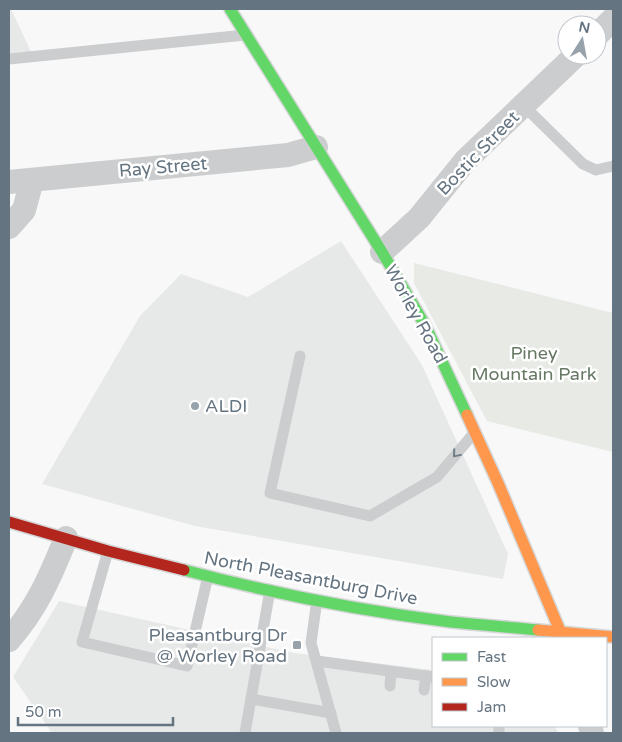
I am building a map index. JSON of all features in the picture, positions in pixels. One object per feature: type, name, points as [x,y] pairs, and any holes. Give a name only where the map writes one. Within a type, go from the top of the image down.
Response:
[{"type":"street","name":"Worley Road","points":[[230,9],[382,252],[425,325],[498,482],[562,636]]},
{"type":"street","name":"Bostic Street","points":[[382,252],[419,218],[465,161],[565,65]]},
{"type":"street","name":"Ray Street","points":[[9,182],[288,155],[316,147]]},
{"type":"street","points":[[9,227],[24,210],[32,180]]},
{"type":"street","name":"North Pleasantburg Drive","points":[[9,522],[108,551],[208,576],[317,600],[452,626],[562,636],[613,637]]},
{"type":"street","points":[[9,640],[26,620],[49,580],[66,538]]},
{"type":"lane","points":[[9,59],[246,35]]},
{"type":"lane","points":[[523,105],[583,164],[596,170],[613,166]]},
{"type":"lane","points":[[300,356],[270,493],[370,516],[437,477],[475,431]]},
{"type":"lane","points":[[108,551],[82,642],[187,666],[208,576]]},
{"type":"lane","points":[[245,733],[270,590]]},
{"type":"lane","points":[[317,600],[312,643],[336,733]]},
{"type":"lane","points":[[317,661],[429,677],[424,690]]},
{"type":"lane","points":[[390,686],[392,672]]},
{"type":"lane","points":[[251,699],[331,713]]},
{"type":"shaded area","points":[[9,9],[11,9],[33,56],[9,58]]},
{"type":"shaded area","points":[[341,241],[422,365],[508,554],[503,579],[195,526],[42,484],[140,316],[181,274],[248,297]]},
{"type":"shaded area","points":[[59,601],[294,653],[432,670],[432,727],[555,727],[558,733],[52,733],[13,677]]},
{"type":"green space","name":"Piney Mountain Park","points":[[414,263],[613,313],[613,452],[487,421],[414,283]]},
{"type":"traffic: fast","points":[[230,9],[382,252],[425,325],[467,415]]},
{"type":"traffic: fast","points":[[184,570],[283,594],[350,607],[417,618],[538,630]]},
{"type":"traffic: slow","points":[[467,415],[498,483],[563,637]]},
{"type":"traffic: slow","points":[[538,630],[613,637]]},
{"type":"traffic: jam","points":[[9,522],[108,551],[184,570]]},
{"type":"place","name":"ALDI","points":[[195,406]]},
{"type":"place","name":"Pleasantburg Dr @ Worley Road","points":[[297,645]]}]
